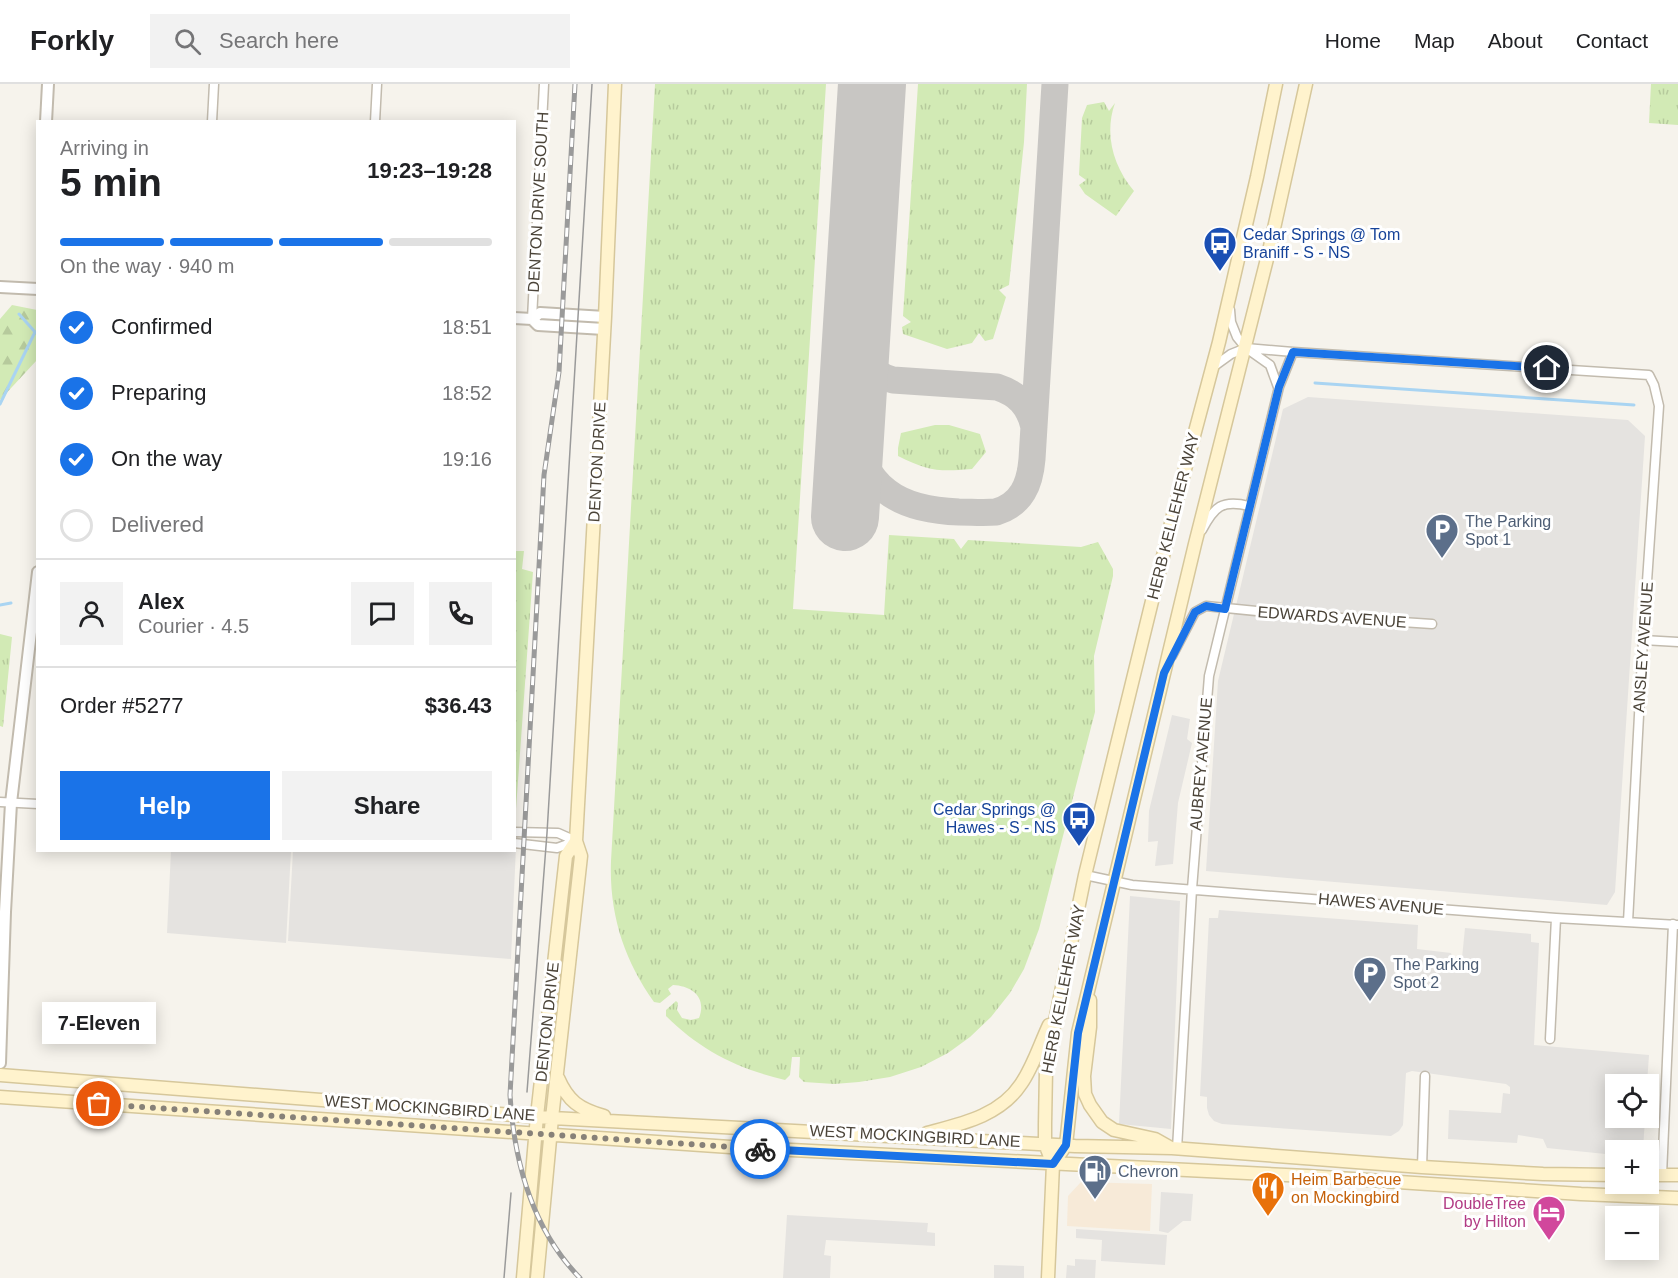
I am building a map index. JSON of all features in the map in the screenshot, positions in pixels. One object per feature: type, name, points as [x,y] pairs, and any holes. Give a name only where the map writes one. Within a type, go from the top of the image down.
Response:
[{"type":"main road","name":"DENTON DRIVE","points":[[537,1278],[556,1076],[581,856],[576,841],[605,323],[615,84]]},
{"type":"main road","name":"HERB KELLEHER WAY","points":[[1053,1164],[1046,1144],[1046,1070],[1058,1004],[1085,875],[1229,298],[1276,84]]},
{"type":"main road","name":"HERB KELLEHER WAY","points":[[1053,1164],[1066,1145],[1074,1064],[1088,992],[1164,673],[1246,348],[1306,84]]},
{"type":"main road","name":"DENTON DRIVE","points":[[523,1278],[537,1116],[566,856],[576,841]]},
{"type":"main road","points":[[1088,992],[1092,1004],[1084,1076],[1090,1105],[1102,1122],[1114,1130],[1155,1139],[1175,1148]]},
{"type":"main road","points":[[918,1136],[981,1117],[1009,1097],[1023,1082],[1058,1004]]},
{"type":"main road","name":"WEST MOCKINGBIRD LANE","points":[[0,1075],[552,1118],[1066,1145],[1175,1148],[1422,1167],[1605,1175]]},
{"type":"main road","points":[[556,1076],[564,1094],[571,1100],[598,1114],[620,1121]]},
{"type":"main road","points":[[167,1109],[169,1088]]},
{"type":"main road","name":"WEST MOCKINGBIRD LANE","points":[[0,1097],[730,1148],[1307,1176],[1678,1198]]},
{"type":"main road","points":[[359,1123],[360,1103]]},
{"type":"main road","points":[[730,1148],[732,1127]]},
{"type":"main road","points":[[1307,1176],[1308,1159]]},
{"type":"main road","points":[[1048,1278],[1053,1164]]},
{"type":"main road","points":[[1422,1167],[1422,1184]]},
{"type":"main road","points":[[1581,1194],[1582,1175]]},
{"type":"main road","points":[[1662,1175],[1678,1175]]},
{"type":"street","points":[[46,120],[48,84]]},
{"type":"street","points":[[212,120],[214,84]]},
{"type":"street","points":[[375,120],[377,84]]},
{"type":"street","name":"DENTON DRIVE SOUTH","points":[[532,319],[544,84]]},
{"type":"street","points":[[0,287],[36,289]]},
{"type":"street","points":[[1229,298],[1231,322],[1237,337],[1246,348],[1270,365],[1279,387]]},
{"type":"street","points":[[516,318],[532,319],[538,325],[605,323]]},
{"type":"street","points":[[1211,368],[1231,354],[1246,348],[1293,352]]},
{"type":"street","name":"ANSLEY AVENUE","points":[[1293,352],[1649,375],[1659,406],[1643,640],[1628,922]]},
{"type":"street","name":"AUBREY AVENUE","points":[[1175,1148],[1209,676],[1279,387],[1293,352]]},
{"type":"street","points":[[1196,544],[1211,513],[1221,505],[1238,503],[1249,506]]},
{"type":"street","points":[[0,1062],[5,912],[5,802],[36,586]]},
{"type":"street","name":"EDWARDS AVENUE","points":[[1164,673],[1195,612],[1206,606],[1432,624]]},
{"type":"street","points":[[1643,640],[1678,642]]},
{"type":"street","points":[[5,802],[36,804]]},
{"type":"street","points":[[516,832],[558,833],[576,841]]},
{"type":"street","points":[[516,843],[557,848],[576,841]]},
{"type":"street","name":"HAWES AVENUE","points":[[1085,875],[1132,885],[1556,918],[1676,924]]},
{"type":"street","points":[[1550,1039],[1556,918]]},
{"type":"street","points":[[1662,1175],[1676,924]]},
{"type":"street","points":[[1422,1167],[1425,1076]]},
{"type":"shaded area","name":"The Parking Spot 1","points":[[1308,397],[1628,420],[1645,436],[1615,892],[1607,905],[1206,871],[1218,681],[1283,409]]},
{"type":"shaded area","points":[[1172,715],[1190,719],[1187,739],[1192,743],[1178,803],[1173,864],[1155,866],[1158,841],[1148,842],[1149,811]]},
{"type":"shaded area","points":[[171,852],[291,852],[286,943],[167,933]]},
{"type":"shaded area","points":[[293,852],[516,852],[511,959],[288,941]]},
{"type":"shaded area","points":[[1130,896],[1180,901],[1171,1129],[1119,1124]]},
{"type":"shaded area","name":"The Parking Spot 2","points":[[1219,910],[1418,925],[1417,949],[1451,953],[1452,957],[1462,958],[1465,928],[1531,934],[1531,942],[1539,943],[1534,1045],[1649,1055],[1648,1074],[1605,1074],[1605,1128],[1644,1128],[1644,1140],[1605,1140],[1605,1154],[1547,1148],[1543,1139],[1518,1135],[1517,1143],[1448,1139],[1449,1110],[1501,1113],[1503,1093],[1510,1094],[1510,1087],[1506,1084],[1412,1071],[1406,1073],[1403,1125],[1391,1136],[1222,1124],[1214,1121],[1209,1115],[1207,1097],[1200,1096],[1209,918],[1218,918]]},
{"type":"shaded area","points":[[1081,1182],[1152,1184],[1150,1231],[1067,1226],[1068,1196]]},
{"type":"shaded area","points":[[1161,1192],[1193,1194],[1191,1221],[1183,1221],[1168,1233],[1159,1231]]},
{"type":"shaded area","points":[[787,1215],[928,1223],[927,1232],[935,1233],[935,1246],[826,1240],[824,1255],[831,1256],[830,1278],[783,1278]]},
{"type":"shaded area","points":[[1076,1229],[1167,1235],[1165,1265],[1101,1261],[1102,1240],[1076,1238]]},
{"type":"shaded area","points":[[1075,1259],[1096,1260],[1095,1278],[1066,1278],[1067,1265],[1075,1266]]},
{"type":"shaded area","points":[[994,1265],[1024,1266],[1024,1278],[994,1278]]},
{"type":"green space","points":[[655,84],[826,84],[793,609],[884,615],[889,535],[954,539],[961,549],[968,540],[1081,547],[1098,542],[1113,569],[1094,656],[1095,712],[1039,929],[1024,969],[1010,993],[991,1017],[970,1037],[948,1053],[921,1067],[890,1077],[834,1084],[804,1082],[799,1077],[800,1057],[792,1057],[790,1075],[785,1080],[751,1070],[721,1057],[692,1039],[666,1016],[666,1010],[676,1001],[677,1010],[682,1018],[691,1020],[699,1018],[701,1004],[696,994],[692,990],[673,985],[668,989],[671,994],[660,1003],[654,1002],[634,970],[620,936],[613,899],[611,861]]},
{"type":"green space","points":[[918,84],[1027,84],[1024,142],[1009,285],[999,290],[1006,297],[993,339],[985,341],[979,333],[972,343],[947,349],[903,334],[902,327],[911,322],[903,316]]},
{"type":"green space","points":[[1651,84],[1678,84],[1678,125],[1649,123]]},
{"type":"green space","points":[[1104,102],[1109,111],[1115,103],[1110,126],[1112,149],[1121,171],[1134,191],[1116,216],[1085,194],[1079,185],[1086,180],[1079,175],[1082,118],[1087,105]]},
{"type":"green space","points":[[12,305],[36,310],[36,361],[0,400],[0,319]]},
{"type":"green space","points":[[935,425],[949,425],[980,434],[986,452],[972,469],[961,470],[926,467],[898,456],[901,433]]},
{"type":"green space","points":[[516,551],[524,551],[522,569],[533,572],[516,809]]},
{"type":"green space","points":[[0,634],[12,637],[3,727],[0,726]]},
{"type":"waterway","points":[[0,404],[35,332],[19,314]]},
{"type":"waterway","points":[[1315,383],[1634,405]]},
{"type":"waterway","points":[[0,605],[11,603]]},
{"type":"taxiway","points":[[850,426],[865,465],[875,480],[887,492],[901,500],[937,510],[996,512],[1012,504],[1023,492],[1027,485],[1032,459],[1055,84]]},
{"type":"taxiway","points":[[857,327],[862,353],[870,367],[884,377],[893,380],[997,387],[1011,393],[1021,401],[1029,412],[1034,427]]},
{"type":"runway","points":[[845,517],[872,84]]},
{"type":"tram line","points":[[527,1092],[547,833],[592,84]]},
{"type":"tram line","points":[[504,1278],[511,1193]]},
{"type":"railway","points":[[575,84],[559,372],[544,475],[510,1095],[516,1145],[528,1193],[549,1238],[580,1278]]},
{"type":"way so far","points":[[99,1104],[760,1149]]},
{"type":"place","name":"Cedar Springs @ Tom Braniff - S - NS","points":[[1220,272]]},
{"type":"place","name":"The Parking Spot 1","points":[[1442,559]]},
{"type":"place","name":"Cedar Springs @ Hawes - S - NS","points":[[1079,847]]},
{"type":"place","name":"The Parking Spot 2","points":[[1370,1002]]},
{"type":"place","name":"7-Eleven","points":[[99,1104]]},
{"type":"place","name":"Chevron","points":[[1095,1200]]},
{"type":"place","name":"Heim Barbecue on Mockingbird","points":[[1268,1217]]},
{"type":"place","name":"DoubleTree by Hilton","points":[[1549,1241]]},
{"type":"route","points":[[760,1149],[1053,1164],[1066,1145],[1078,1033],[1164,673],[1195,612],[1206,606],[1225,609],[1279,387],[1293,352],[1547,368]]}]
